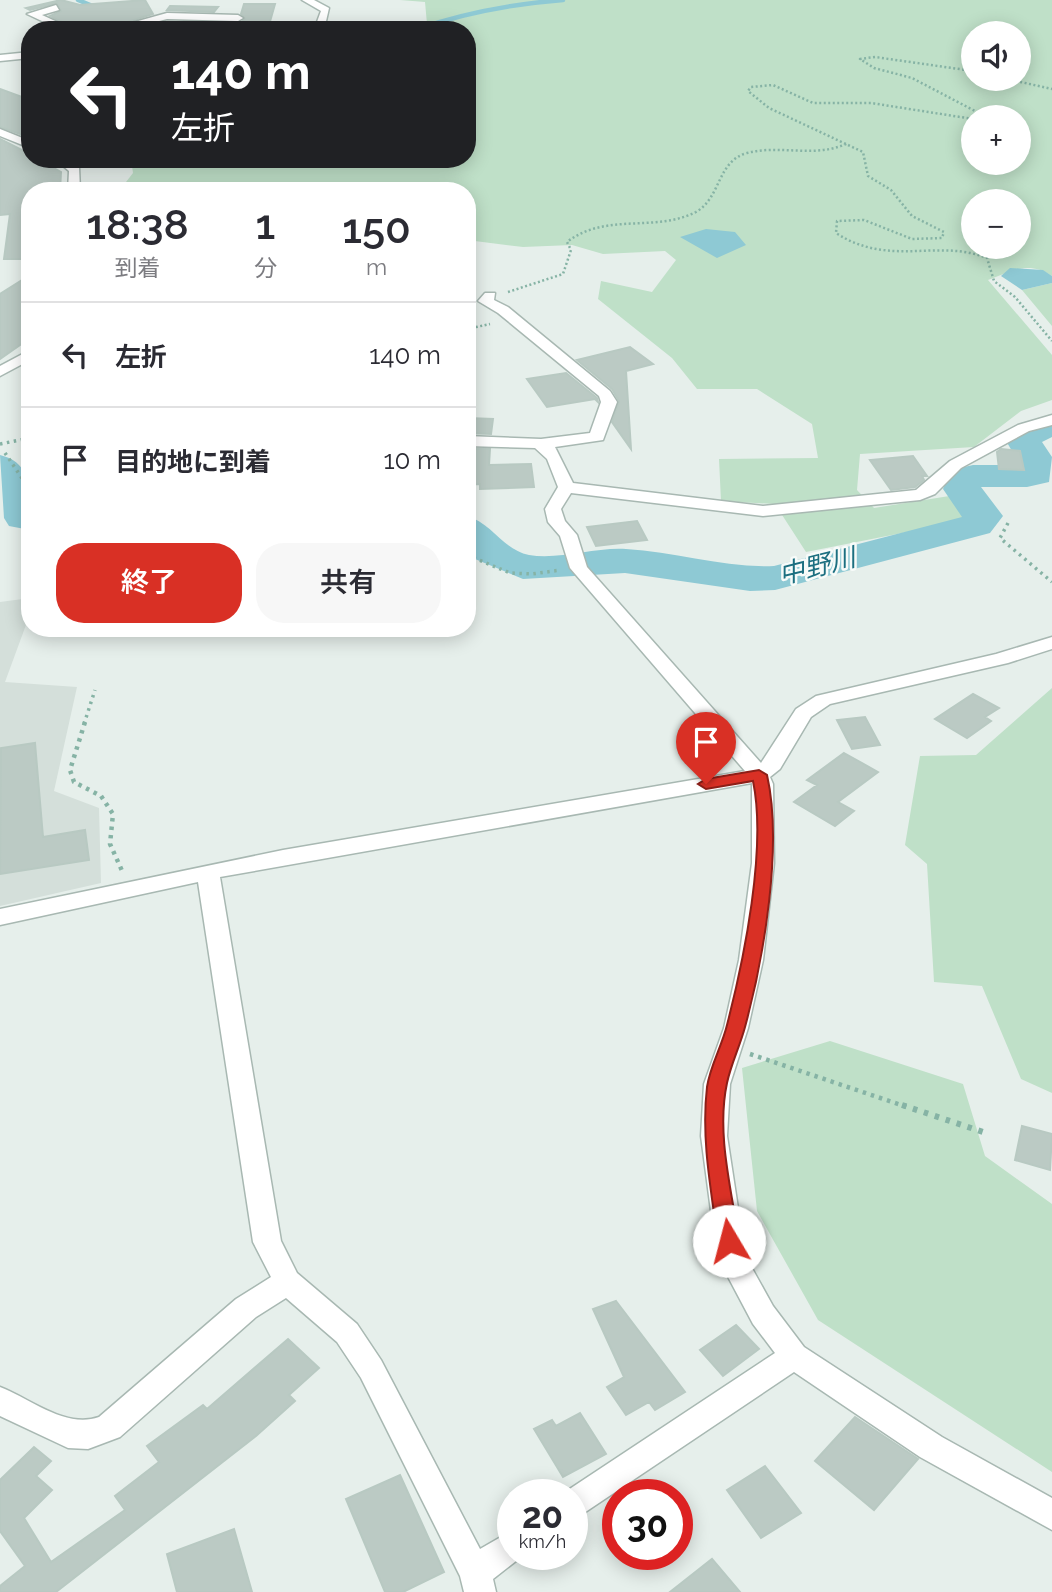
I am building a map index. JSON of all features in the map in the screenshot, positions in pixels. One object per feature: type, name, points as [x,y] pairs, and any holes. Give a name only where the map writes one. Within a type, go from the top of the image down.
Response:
[{"type":"street","points":[[307,0],[326,10],[322,21]]},
{"type":"street","points":[[49,21],[32,14],[56,8]]},
{"type":"street","points":[[137,21],[160,13],[238,18]]},
{"type":"street","points":[[55,21],[74,16]]},
{"type":"street","points":[[0,58],[21,56]]},
{"type":"street","points":[[0,132],[21,141]]},
{"type":"street","points":[[476,442],[542,443],[597,437],[609,402],[605,394],[503,310],[488,304],[485,301],[490,296]]},
{"type":"street","points":[[0,372],[21,359]]},
{"type":"street","points":[[566,487],[763,511],[920,495],[933,489],[945,472],[960,460],[981,453],[1014,431],[1052,420]]},
{"type":"street","points":[[542,443],[552,452],[566,487]]},
{"type":"street","points":[[566,487],[553,509],[556,522],[568,535],[577,563],[759,775],[765,802],[763,863],[751,960],[730,1047],[717,1084],[714,1136],[729,1241],[740,1273],[763,1315],[794,1356],[931,1447],[1052,1515]]},
{"type":"street","points":[[0,917],[208,872],[759,775],[773,764],[803,713],[823,700],[963,669],[1052,643]]},
{"type":"street","points":[[208,872],[267,1242],[287,1283],[346,1333],[371,1369],[478,1582],[497,1562]]},
{"type":"street","points":[[0,1401],[68,1434],[88,1435],[109,1427],[246,1308],[287,1283]]},
{"type":"street","points":[[588,1495],[794,1356]]},
{"type":"path","points":[[961,69],[876,57],[860,59],[874,68],[912,78],[964,105]]},
{"type":"path","points":[[1031,84],[1052,89]]},
{"type":"path","points":[[961,117],[871,103],[813,103],[773,85],[751,87],[748,91],[769,108],[863,152],[868,176],[891,190],[912,216],[944,232],[942,238],[920,240],[903,237],[869,220],[850,219],[837,221],[836,233],[850,244],[872,251],[972,252],[986,258],[994,281],[1015,297],[1052,341]]},
{"type":"path","points":[[490,296],[552,280],[563,274],[571,250],[567,242],[579,232],[589,228],[670,219],[697,211],[712,200],[727,163],[745,154],[835,152],[848,143]]},
{"type":"path","points":[[0,444],[21,440]]},
{"type":"path","points":[[5,453],[21,477]]},
{"type":"path","points":[[1008,523],[1000,538],[1052,582]]},
{"type":"path","points":[[476,555],[505,572],[522,575],[577,563]]},
{"type":"path","points":[[95,690],[70,770],[74,782],[101,796],[113,814],[110,844],[129,887]]},
{"type":"path","points":[[730,1047],[986,1133]]},
{"type":"shaded area","points":[[21,599],[22,637],[5,682],[77,687],[54,791],[99,808],[101,883],[0,906],[0,602]]},
{"type":"green space","points":[[400,0],[1052,0],[1052,276],[1027,268],[988,280],[1052,355],[1052,400],[1021,411],[974,447],[860,454],[857,490],[874,508],[962,494],[973,519],[806,552],[775,504],[721,501],[719,459],[818,458],[812,424],[757,389],[697,389],[672,358],[598,299],[601,281],[652,292],[676,260],[665,251],[603,254],[572,245],[523,247],[476,241],[476,182],[126,182],[133,173],[132,168],[476,168],[476,21],[427,21],[425,2]]},
{"type":"green space","points":[[1052,283],[1052,326],[1022,290]]},
{"type":"green space","points":[[1052,688],[1052,1093],[1021,1079],[982,986],[934,982],[927,864],[905,845],[920,756],[976,755]]},
{"type":"green space","points":[[830,1041],[963,1084],[985,1156],[1052,1204],[1052,1472],[818,1320],[757,1211],[742,1068]]},
{"type":"water","points":[[706,229],[735,232],[746,245],[717,258],[680,237]]},
{"type":"water","points":[[1010,268],[1043,270],[1052,276],[1052,283],[1022,290],[1001,276]]},
{"type":"building","points":[[61,0],[80,5],[145,0],[153,14],[131,21],[60,21],[50,16],[61,11],[57,3],[30,10],[26,8]]},
{"type":"building","points":[[244,4],[275,4],[270,21],[243,21],[245,19],[241,14]]},
{"type":"building","points":[[170,6],[218,7],[214,12],[167,10]]},
{"type":"building","points":[[0,89],[21,97],[21,134],[0,127]]},
{"type":"building","points":[[0,139],[21,150],[21,168],[54,168],[61,172],[60,182],[21,182],[21,259],[4,259],[10,214],[0,215]]},
{"type":"building","points":[[21,281],[21,344],[0,359],[0,294]]},
{"type":"building","points":[[630,347],[653,364],[626,371],[631,449],[612,422],[619,401],[612,389],[577,360]]},
{"type":"building","points":[[566,373],[597,398],[598,402],[595,399],[547,407],[527,379]]},
{"type":"building","points":[[476,418],[493,419],[491,434],[476,433]]},
{"type":"building","points":[[476,449],[490,449],[489,465],[531,464],[534,487],[480,489],[480,484],[476,484]]},
{"type":"building","points":[[1001,449],[1020,451],[1024,470],[999,469],[997,452]]},
{"type":"building","points":[[913,456],[927,476],[922,476],[924,480],[915,487],[891,490],[870,460]]},
{"type":"building","points":[[637,521],[647,540],[596,546],[587,527]]},
{"type":"building","points":[[973,694],[999,708],[985,717],[991,721],[967,738],[935,719]]},
{"type":"building","points":[[865,717],[880,745],[852,749],[837,720]]},
{"type":"building","points":[[35,743],[43,837],[85,830],[89,860],[0,874],[1,748]]},
{"type":"building","points":[[844,753],[878,772],[838,802],[854,811],[835,826],[794,802],[817,785],[807,780]]},
{"type":"building","points":[[1022,1126],[1052,1134],[1050,1170],[1015,1160]]},
{"type":"building","points":[[616,1301],[685,1392],[655,1410],[649,1402],[626,1415],[607,1387],[624,1377],[593,1309]]},
{"type":"building","points":[[736,1325],[759,1349],[723,1376],[700,1350]]},
{"type":"building","points":[[288,1339],[319,1368],[289,1395],[295,1401],[256,1436],[56,1592],[0,1592],[0,1586],[25,1566],[0,1531],[0,1480],[34,1447],[51,1461],[36,1476],[52,1490],[24,1518],[51,1562],[125,1510],[115,1496],[159,1462],[147,1446],[203,1405],[207,1409]]},
{"type":"building","points":[[580,1413],[606,1454],[563,1477],[534,1429],[552,1420],[556,1426]]},
{"type":"building","points":[[855,1417],[918,1459],[874,1510],[815,1461]]},
{"type":"building","points":[[765,1466],[801,1513],[761,1538],[727,1490]]},
{"type":"building","points":[[400,1475],[444,1572],[403,1592],[385,1592],[346,1499]]},
{"type":"building","points":[[234,1529],[252,1592],[177,1592],[167,1554]]},
{"type":"building","points":[[712,1559],[740,1592],[670,1592]]},
{"type":"waterway","points":[[78,0],[95,7]]},
{"type":"waterway","points":[[444,21],[488,10],[563,0]]},
{"type":"waterway","name":"中野川","points":[[476,537],[489,551],[523,567],[625,561],[750,579],[775,578],[976,525],[984,516],[962,489],[964,478],[1036,474],[1039,466],[1023,439],[1034,431],[1052,426]]},
{"type":"waterway","name":"中野川","points":[[0,466],[21,493]]},
{"type":"route","points":[[706,784],[759,775],[765,802],[763,863],[751,960],[736,1028],[717,1084],[714,1136],[729,1241]]}]
